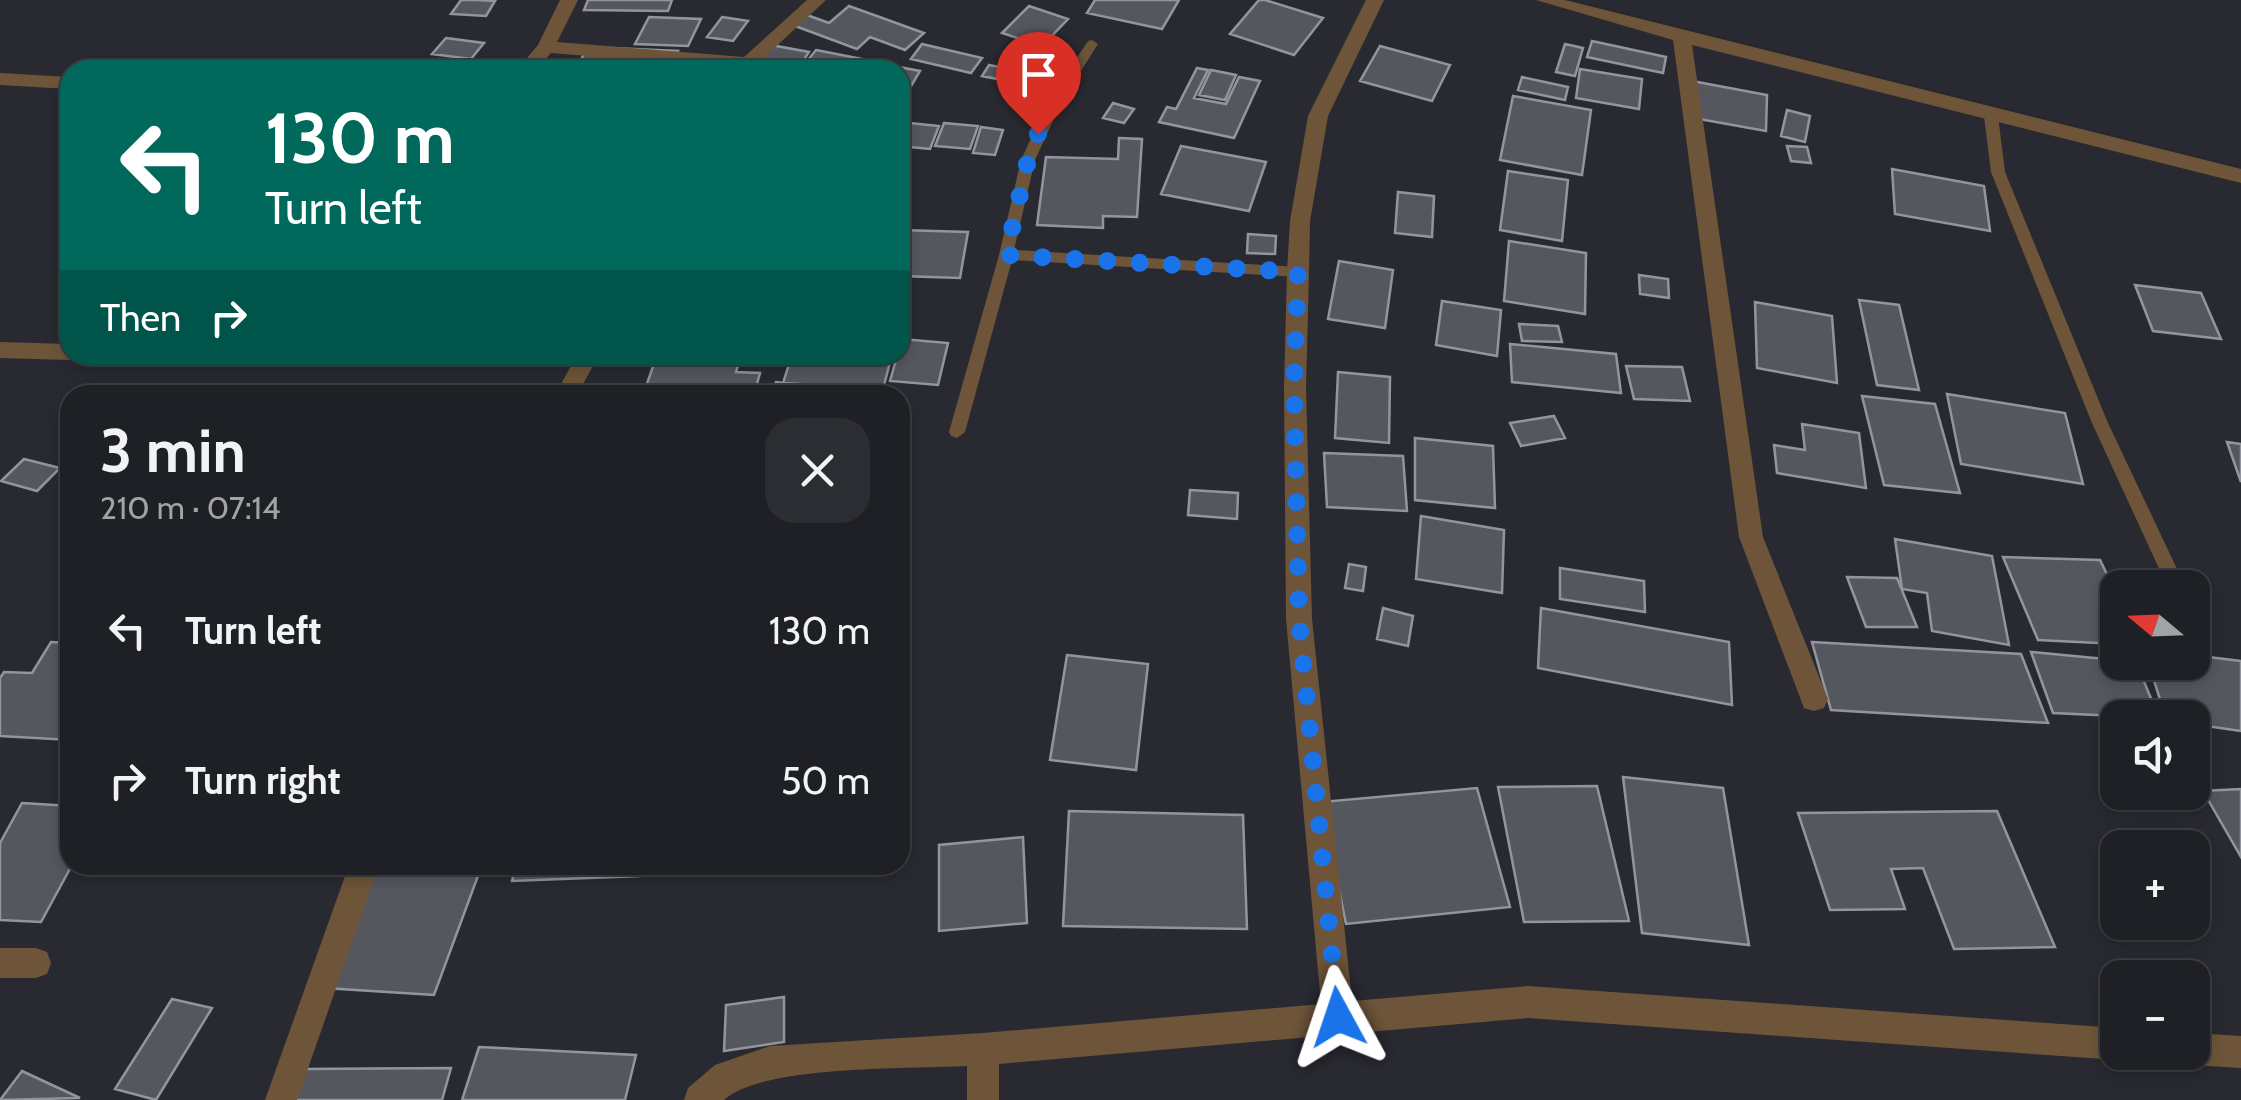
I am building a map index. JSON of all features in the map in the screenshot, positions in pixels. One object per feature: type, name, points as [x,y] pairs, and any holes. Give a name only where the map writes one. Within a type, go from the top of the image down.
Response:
[{"type":"street","points":[[535,60],[546,47],[569,0]]},
{"type":"street","points":[[753,60],[817,0]]},
{"type":"street","points":[[1338,1017],[1299,619],[1294,387],[1298,272],[1300,222],[1318,116],[1375,0]]},
{"type":"street","points":[[1545,0],[1991,116],[2241,176]]},
{"type":"street","points":[[1682,37],[1751,537],[1814,699]]},
{"type":"street","points":[[546,47],[676,60]]},
{"type":"street","points":[[0,79],[60,82]]},
{"type":"street","points":[[0,350],[60,352]]},
{"type":"street","points":[[281,1100],[360,875]]},
{"type":"street","points":[[0,963],[36,963]]},
{"type":"street","points":[[700,1100],[726,1076],[770,1062],[983,1049],[1528,1002],[2100,1043]]},
{"type":"street","points":[[983,1049],[983,1100]]},
{"type":"street","points":[[2210,1050],[2241,1052]]},
{"type":"lane","points":[[957,432],[1028,160],[1038,134],[1092,44]]},
{"type":"lane","points":[[1991,116],[1998,172],[2100,423],[2169,570]]},
{"type":"lane","points":[[1006,255],[1298,272]]},
{"type":"building","points":[[461,0],[495,1],[486,16],[451,14]]},
{"type":"building","points":[[588,0],[672,0],[668,11],[584,10]]},
{"type":"building","points":[[1095,0],[1179,0],[1162,29],[1087,13]]},
{"type":"building","points":[[1259,0],[1323,18],[1294,55],[1230,34]]},
{"type":"building","points":[[849,6],[924,33],[905,50],[870,37],[857,49],[795,26],[807,15],[829,23]]},
{"type":"building","points":[[1029,6],[1068,19],[1042,46],[1002,33]]},
{"type":"building","points":[[649,17],[701,19],[688,46],[635,44]]},
{"type":"building","points":[[722,17],[748,21],[733,41],[707,37]]},
{"type":"building","points":[[446,38],[484,43],[471,59],[432,54]]},
{"type":"building","points":[[1592,41],[1666,57],[1663,73],[1587,57]]},
{"type":"building","points":[[922,44],[982,58],[971,73],[911,59]]},
{"type":"building","points":[[1565,44],[1583,48],[1575,76],[1556,72]]},
{"type":"building","points":[[771,45],[809,52],[804,60],[760,60]]},
{"type":"building","points":[[1380,46],[1450,65],[1432,101],[1360,81]]},
{"type":"building","points":[[588,47],[678,51],[674,60],[581,60]]},
{"type":"building","points":[[816,50],[868,60],[808,60]]},
{"type":"building","points":[[989,65],[1014,70],[1008,81],[982,76]]},
{"type":"building","points":[[1197,68],[1208,70],[1194,98],[1226,104],[1239,77],[1260,81],[1234,138],[1159,122],[1167,107],[1176,109]]},
{"type":"building","points":[[910,69],[920,71],[910,88]]},
{"type":"building","points":[[1580,69],[1642,79],[1639,109],[1576,98]]},
{"type":"building","points":[[1211,70],[1236,75],[1225,100],[1199,95]]},
{"type":"building","points":[[1522,77],[1568,87],[1565,100],[1518,90]]},
{"type":"building","points":[[1692,81],[1767,95],[1766,131],[1688,117]]},
{"type":"building","points":[[1513,96],[1591,110],[1582,175],[1500,160]]},
{"type":"building","points":[[1113,103],[1134,109],[1124,123],[1103,118]]},
{"type":"building","points":[[1787,110],[1810,116],[1805,142],[1781,136]]},
{"type":"building","points":[[910,123],[939,126],[930,149],[910,147]]},
{"type":"building","points":[[944,123],[978,126],[970,149],[935,146]]},
{"type":"building","points":[[981,127],[1003,130],[995,155],[973,153]]},
{"type":"building","points":[[1119,138],[1142,139],[1137,217],[1103,216],[1103,228],[1037,225],[1046,157],[1118,159]]},
{"type":"building","points":[[1181,146],[1266,162],[1249,211],[1161,194]]},
{"type":"building","points":[[1787,146],[1807,147],[1811,163],[1791,161]]},
{"type":"building","points":[[1892,169],[1984,186],[1990,231],[1895,214]]},
{"type":"building","points":[[1508,171],[1568,180],[1562,241],[1500,230]]},
{"type":"building","points":[[1398,192],[1434,196],[1432,237],[1395,233]]},
{"type":"building","points":[[910,230],[968,232],[960,278],[910,276]]},
{"type":"building","points":[[1248,234],[1276,236],[1275,254],[1247,253]]},
{"type":"building","points":[[1509,241],[1586,253],[1585,314],[1504,301]]},
{"type":"building","points":[[1339,261],[1393,270],[1385,328],[1328,319]]},
{"type":"building","points":[[1639,275],[1668,279],[1669,298],[1640,294]]},
{"type":"building","points":[[2135,285],[2201,293],[2221,339],[2153,331]]},
{"type":"building","points":[[1859,300],[1899,305],[1919,390],[1877,385]]},
{"type":"building","points":[[1442,301],[1501,310],[1497,356],[1436,345]]},
{"type":"building","points":[[1755,302],[1832,316],[1837,383],[1757,368]]},
{"type":"building","points":[[1519,324],[1558,326],[1562,342],[1522,341]]},
{"type":"building","points":[[910,340],[948,343],[938,385],[890,381],[895,365],[910,365]]},
{"type":"building","points":[[1510,344],[1616,354],[1621,393],[1512,382]]},
{"type":"building","points":[[654,365],[738,365],[736,372],[760,373],[757,385],[646,385]]},
{"type":"building","points":[[789,365],[889,365],[884,385],[783,383]]},
{"type":"building","points":[[1626,366],[1682,367],[1690,401],[1634,399]]},
{"type":"building","points":[[1338,372],[1390,377],[1389,443],[1335,438]]},
{"type":"building","points":[[1947,394],[2065,413],[2083,484],[1961,464]]},
{"type":"building","points":[[1862,396],[1935,404],[1960,493],[1884,485]]},
{"type":"building","points":[[1554,416],[1565,438],[1521,446],[1510,423]]},
{"type":"building","points":[[1802,424],[1859,433],[1866,488],[1777,473],[1774,445],[1805,450]]},
{"type":"building","points":[[1415,438],[1493,446],[1495,508],[1415,500]]},
{"type":"building","points":[[2227,442],[2241,444],[2241,482]]},
{"type":"building","points":[[1324,453],[1403,456],[1407,511],[1327,507]]},
{"type":"building","points":[[24,459],[60,468],[37,491],[1,481]]},
{"type":"building","points":[[1190,490],[1238,493],[1237,519],[1188,515]]},
{"type":"building","points":[[1421,516],[1504,530],[1502,593],[1416,579]]},
{"type":"building","points":[[1895,539],[1992,556],[2009,645],[1932,631],[1927,593],[1902,589]]},
{"type":"building","points":[[2003,557],[2100,560],[2105,570],[2100,570],[2100,643],[2038,640]]},
{"type":"building","points":[[1349,564],[1366,567],[1363,591],[1345,588]]},
{"type":"building","points":[[1560,568],[1644,581],[1645,612],[1560,599]]},
{"type":"building","points":[[1847,577],[1897,578],[1917,627],[1866,627]]},
{"type":"building","points":[[1383,608],[1413,616],[1408,646],[1377,639]]},
{"type":"building","points":[[1541,608],[1729,642],[1732,705],[1538,668]]},
{"type":"building","points":[[51,642],[60,642],[60,739],[0,736],[0,678],[4,672],[32,673]]},
{"type":"building","points":[[1812,642],[2021,654],[2048,723],[1831,710]]},
{"type":"building","points":[[2031,652],[2100,659],[2100,680],[2143,680],[2152,700],[2100,700],[2100,715],[2053,713]]},
{"type":"building","points":[[1067,655],[1148,664],[1136,770],[1050,760]]},
{"type":"building","points":[[2210,657],[2241,661],[2241,731],[2210,727],[2210,700],[2160,700],[2154,680],[2210,680]]},
{"type":"building","points":[[1623,777],[1723,788],[1749,945],[1642,933]]},
{"type":"building","points":[[1597,786],[1629,921],[1524,922],[1498,787]]},
{"type":"building","points":[[1477,788],[1510,907],[1346,924],[1321,802]]},
{"type":"building","points":[[2241,789],[2241,857],[2210,803],[2210,791]]},
{"type":"building","points":[[22,803],[60,805],[60,875],[67,875],[41,922],[0,920],[0,843]]},
{"type":"building","points":[[1069,811],[1243,815],[1247,929],[1063,926]]},
{"type":"building","points":[[1997,811],[2055,947],[1954,949],[1923,868],[1891,869],[1905,909],[1830,910],[1798,813]]},
{"type":"building","points":[[1023,837],[1027,923],[939,931],[939,845]]},
{"type":"building","points":[[372,875],[478,875],[434,995],[325,988]]},
{"type":"building","points":[[514,875],[640,875],[640,876],[512,881]]},
{"type":"building","points":[[784,997],[784,1042],[724,1051],[726,1005]]},
{"type":"building","points":[[172,999],[212,1008],[156,1100],[115,1089]]},
{"type":"building","points":[[479,1047],[636,1055],[625,1100],[462,1100]]},
{"type":"building","points":[[451,1068],[442,1100],[287,1100],[298,1069]]},
{"type":"building","points":[[22,1071],[80,1098],[0,1100]]},
{"type":"route","points":[[1038,134],[1028,160],[1006,255],[1298,272],[1294,387],[1299,619],[1338,1017]]}]
